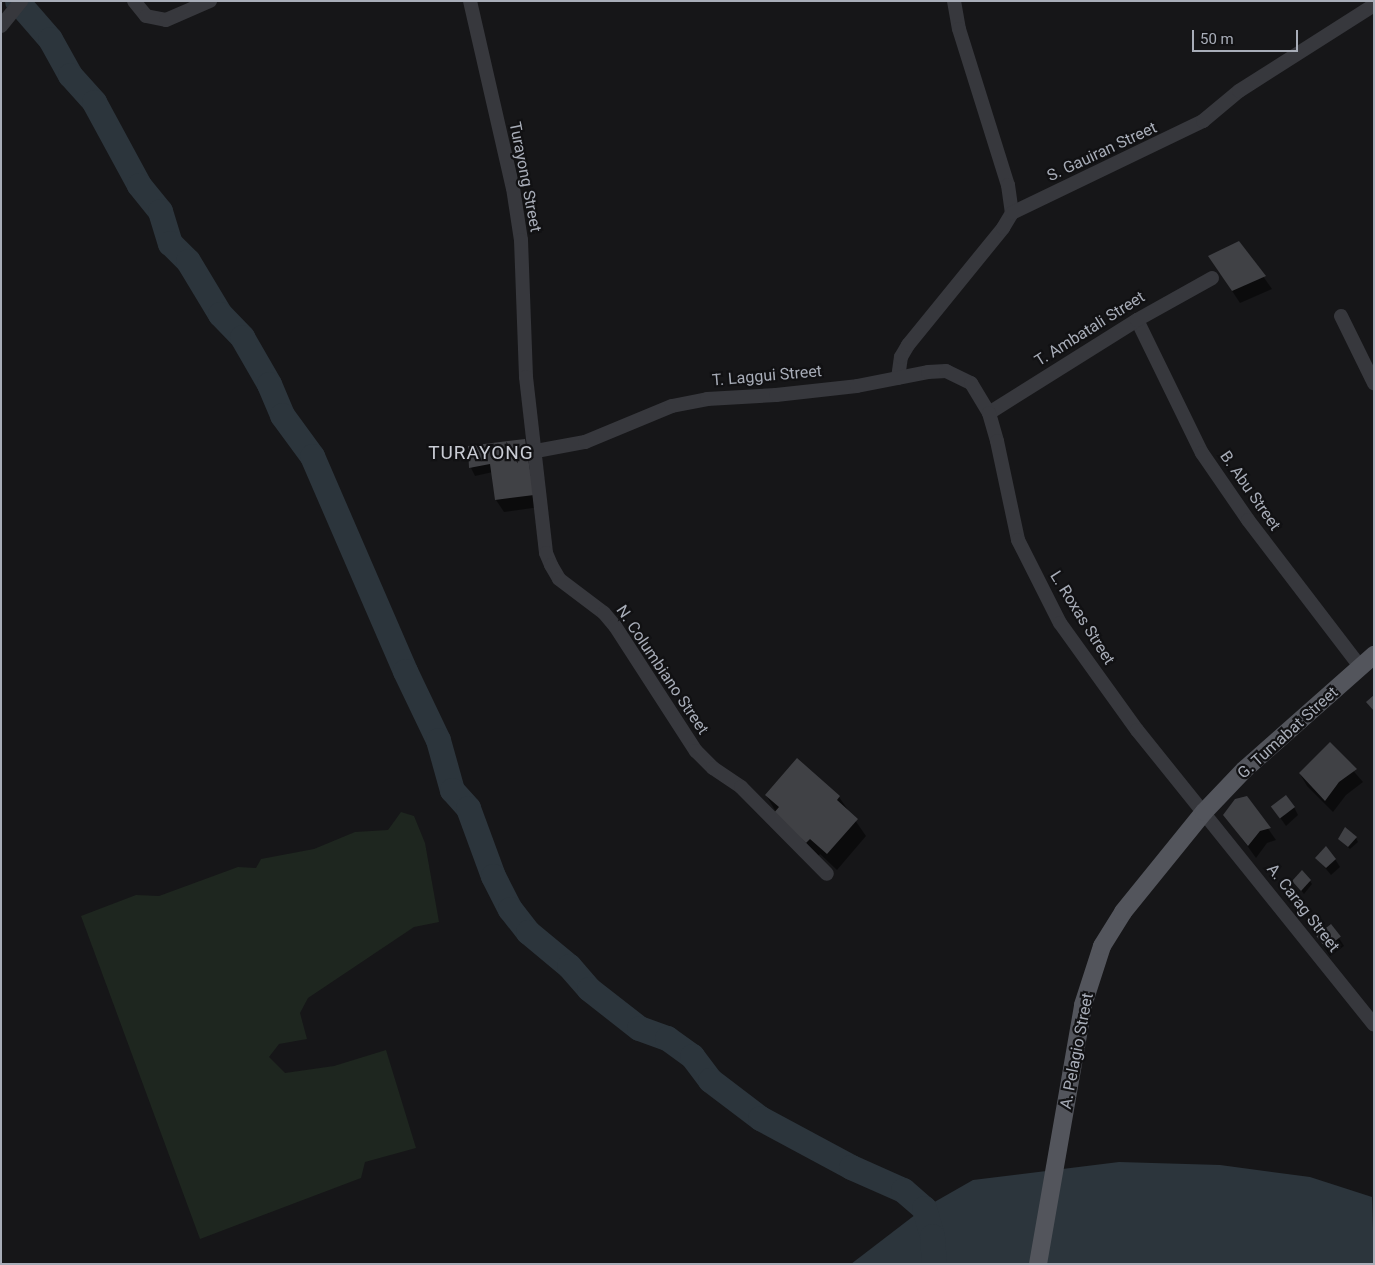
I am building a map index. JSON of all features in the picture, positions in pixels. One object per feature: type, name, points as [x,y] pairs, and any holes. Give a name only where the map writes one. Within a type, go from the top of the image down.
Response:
[{"type":"main road","name":"G. Tumabat Street","points":[[1204,812],[1244,770],[1367,661]]},
{"type":"main road","name":"A. Pelagio Street","points":[[1038,1264],[1083,1005],[1102,946],[1123,912],[1204,812]]},
{"type":"street","points":[[1,26],[21,1]]},
{"type":"street","points":[[134,1],[146,16],[166,20],[210,1]]},
{"type":"street","name":"Turayong Street","points":[[470,1],[513,188],[521,240],[526,378],[536,452]]},
{"type":"street","points":[[898,378],[901,357],[908,344],[1003,228],[1012,213],[1008,185],[959,30],[954,1]]},
{"type":"street","name":"S. Gauiran Street","points":[[1012,213],[1196,125],[1239,91],[1374,5]]},
{"type":"street","name":"T. Ambatali Street","points":[[989,413],[1137,320],[1212,278]]},
{"type":"street","points":[[1341,316],[1374,383]]},
{"type":"street","name":"B. Abu Street","points":[[1137,320],[1202,453],[1248,520],[1367,661]]},
{"type":"street","name":"T. Laggui Street","points":[[536,452],[585,442],[627,423],[688,402],[736,395],[776,395],[928,372],[946,371],[971,383],[989,413]]},
{"type":"street","name":"L. Roxas Street","points":[[989,413],[1018,540],[1045,596],[1137,730],[1204,812]]},
{"type":"street","name":"N. Columbiano Street","points":[[536,452],[546,553],[559,579],[604,613],[615,626],[704,761],[741,787],[827,874]]},
{"type":"street","name":"A. Carag Street","points":[[1204,812],[1374,1025]]},
{"type":"shaded area","points":[[401,812],[414,816],[425,843],[439,922],[414,927],[308,998],[300,1013],[307,1039],[279,1044],[269,1057],[285,1073],[334,1066],[386,1050],[416,1148],[365,1162],[361,1178],[200,1239],[81,916],[136,895],[159,896],[238,867],[256,868],[261,859],[314,849],[355,832],[388,830]]},
{"type":"shaded area","points":[[1119,1162],[1220,1165],[1310,1177],[1372,1197],[1374,1264],[851,1264],[924,1208],[973,1180]]},
{"type":"building","points":[[1239,241],[1266,276],[1232,291],[1208,256]]},
{"type":"building","points":[[525,439],[534,495],[495,500],[490,464],[469,468],[468,446]]},
{"type":"building","points":[[1374,695],[1374,711],[1366,702]]},
{"type":"building","points":[[1330,742],[1357,769],[1339,782],[1325,801],[1299,773]]},
{"type":"building","points":[[797,758],[840,796],[837,800],[858,819],[827,854],[810,839],[806,843],[773,814],[779,807],[765,795]]},
{"type":"building","points":[[1286,795],[1295,807],[1280,818],[1271,806]]},
{"type":"building","points":[[1247,796],[1271,828],[1260,831],[1248,846],[1223,815],[1235,799]]},
{"type":"building","points":[[1345,827],[1357,837],[1348,847],[1338,839]]},
{"type":"building","points":[[1326,846],[1336,859],[1326,868],[1315,858]]},
{"type":"building","points":[[1302,870],[1311,880],[1301,891],[1292,881]]},
{"type":"building","points":[[1331,924],[1341,937],[1326,948],[1316,936]]},
{"type":"waterway","points":[[17,1],[50,39],[70,75],[94,102],[139,185],[160,211],[170,243],[188,261],[220,314],[242,337],[269,384],[282,415],[312,456],[405,671],[438,740],[452,790],[468,808],[493,876],[510,909],[528,932],[569,966],[589,989],[639,1028],[667,1038],[692,1056],[710,1080],[760,1118],[851,1167],[903,1190],[924,1208],[932,1236],[934,1264]]},
{"type":"district","name":"TURAYONG","points":[[481,453]]}]
